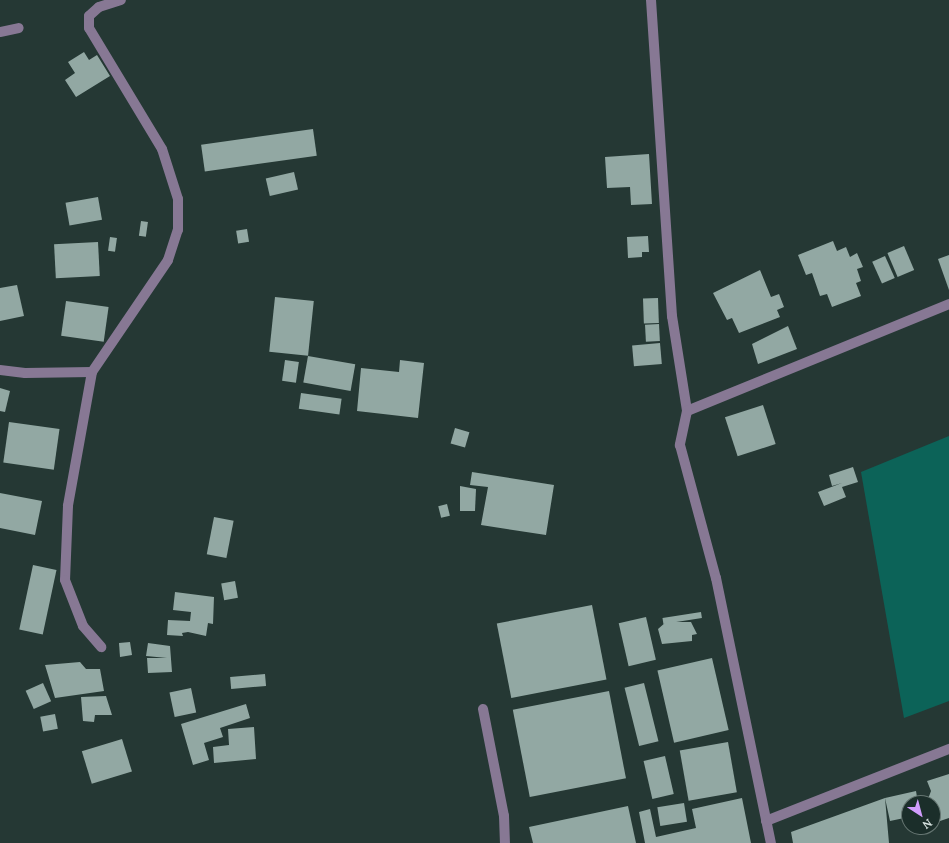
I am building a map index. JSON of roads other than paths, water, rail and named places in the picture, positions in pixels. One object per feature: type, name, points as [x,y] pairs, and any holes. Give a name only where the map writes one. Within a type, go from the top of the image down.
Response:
[{"type":"street","points":[[102,647],[83,626],[65,580],[68,506],[92,372],[168,260],[178,230],[178,199],[162,149],[89,28],[89,16],[98,7],[121,0]]},
{"type":"street","points":[[651,0],[672,316],[687,411],[680,445],[716,578],[771,843]]},
{"type":"street","points":[[0,32],[19,28]]},
{"type":"street","points":[[687,411],[949,304]]},
{"type":"street","points":[[0,370],[25,374],[92,372]]},
{"type":"street","points":[[483,709],[504,816],[505,843]]},
{"type":"street","points":[[766,821],[949,749]]}]
